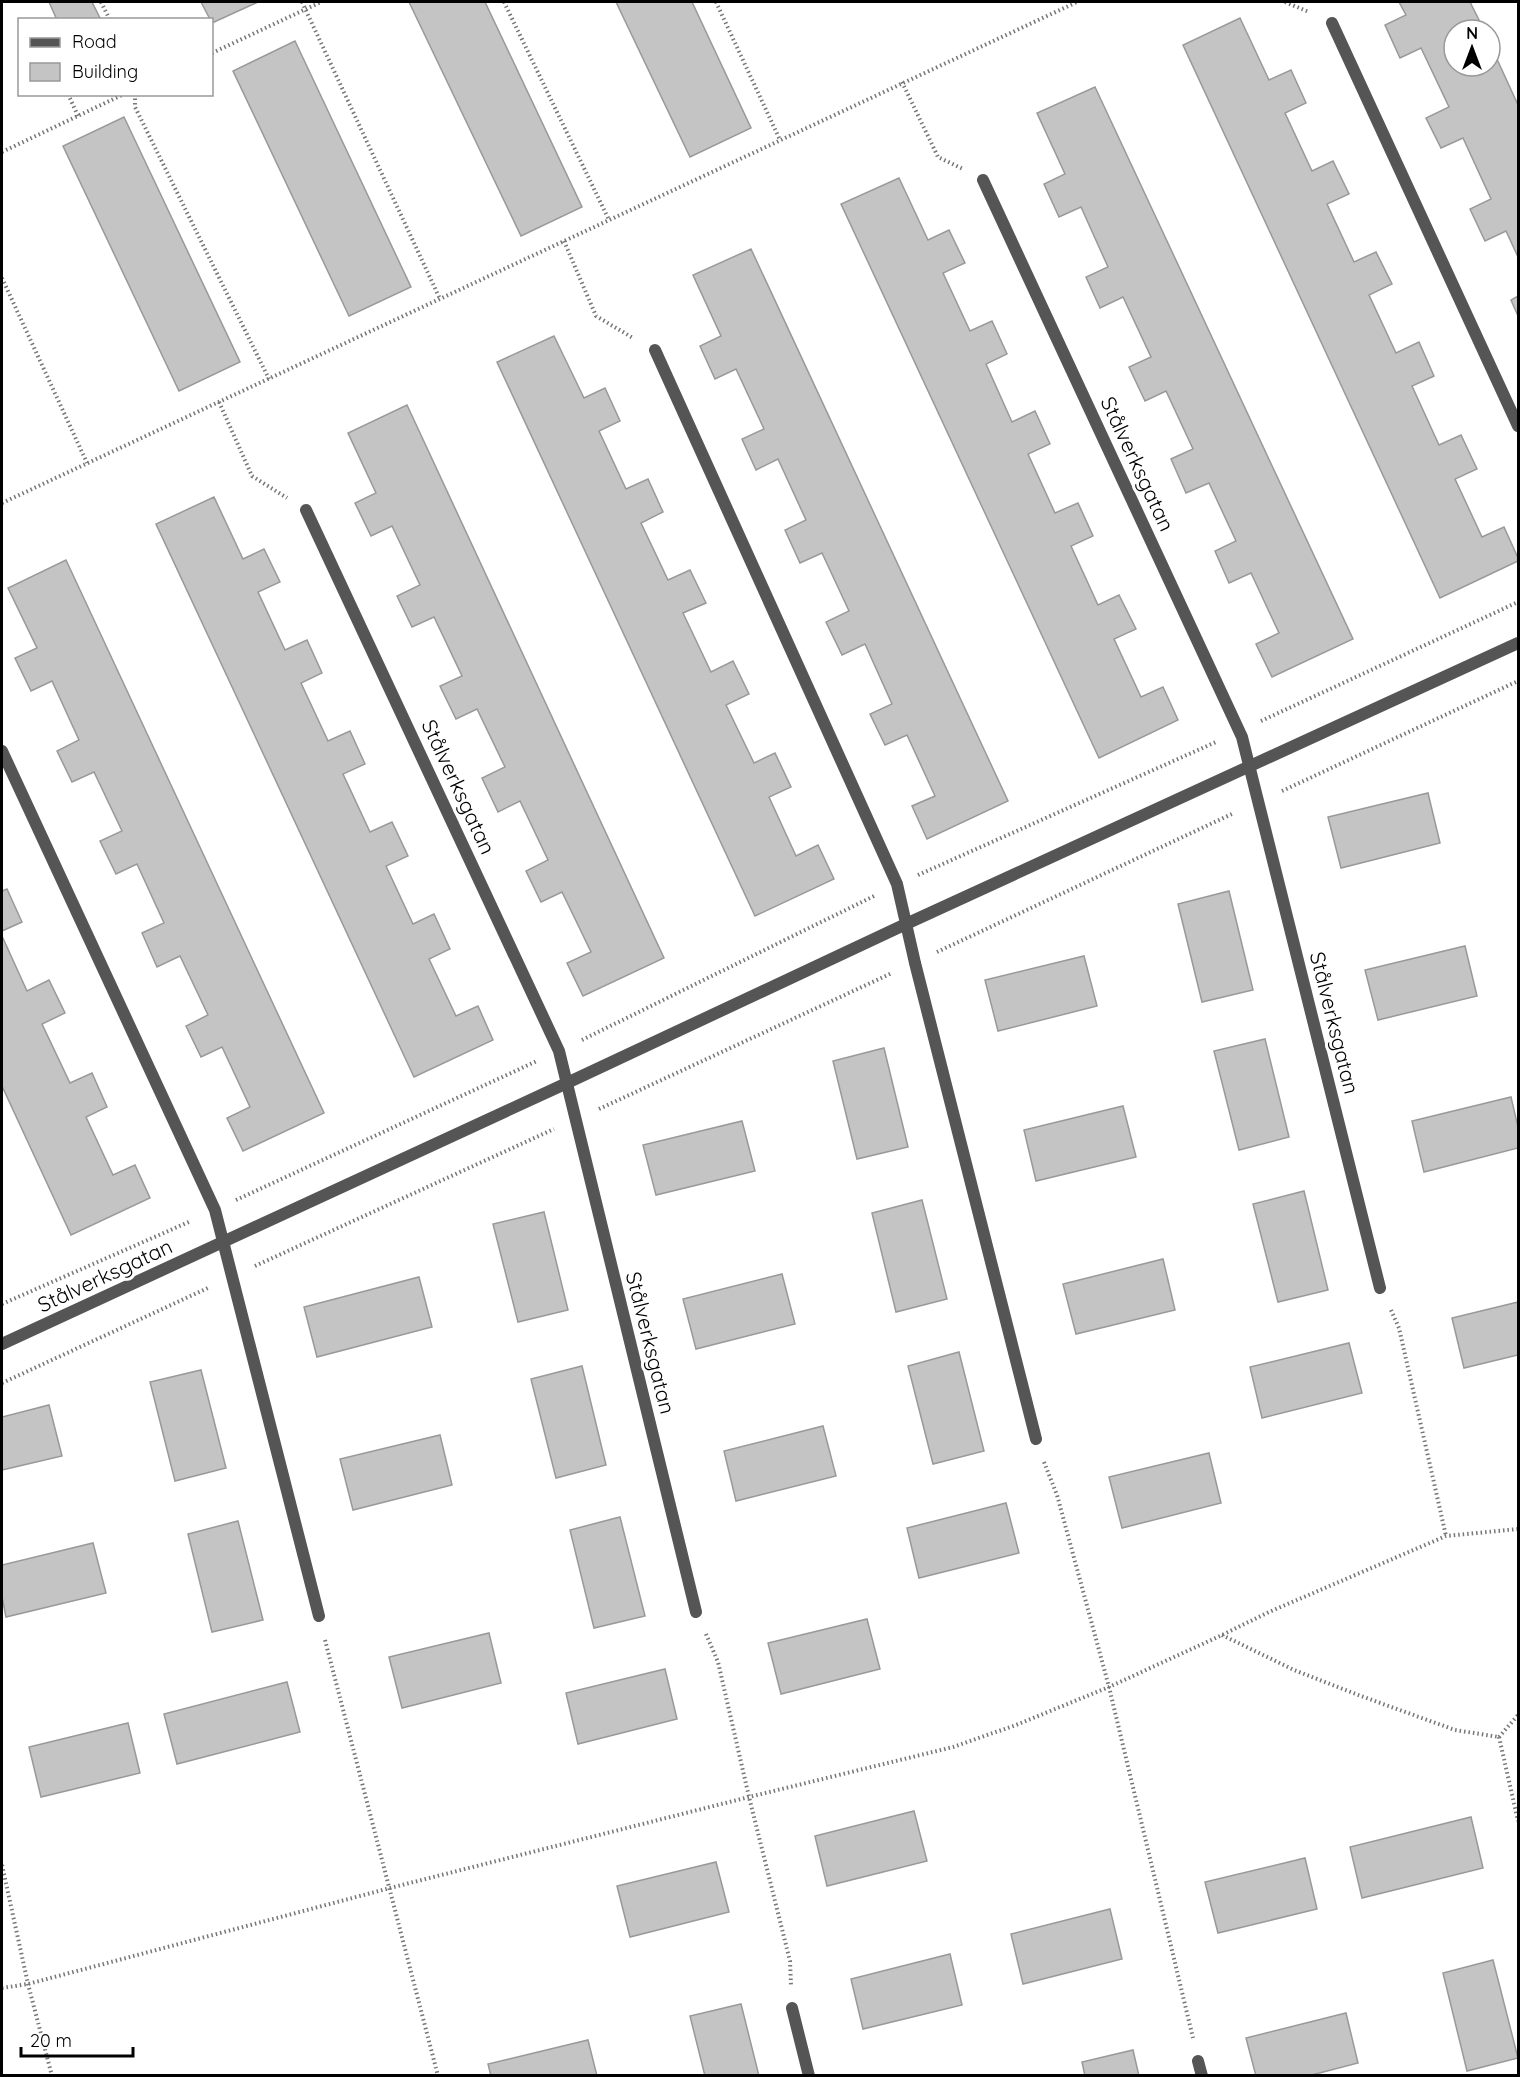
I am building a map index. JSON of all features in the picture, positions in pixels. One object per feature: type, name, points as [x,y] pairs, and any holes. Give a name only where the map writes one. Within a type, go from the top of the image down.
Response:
[{"type":"street","points":[[1332,23],[1518,426]]},
{"type":"street","name":"Stålverksgatan","points":[[983,180],[1240,731],[1380,1288]]},
{"type":"street","points":[[655,350],[897,884],[1036,1439]]},
{"type":"street","name":"Stålverksgatan","points":[[306,510],[560,1051],[696,1611]]},
{"type":"street","name":"Stålverksgatan","points":[[2,1344],[906,924],[1518,643]]},
{"type":"street","points":[[2,751],[215,1210],[319,1616]]},
{"type":"street","points":[[792,2008],[809,2076]]},
{"type":"street","points":[[1198,2061],[1202,2076]]},
{"type":"path","points":[[101,2],[109,18]]},
{"type":"path","points":[[302,2],[440,299]]},
{"type":"path","points":[[213,53],[321,2]]},
{"type":"path","points":[[504,2],[609,220]]},
{"type":"path","points":[[716,2],[780,140]]},
{"type":"path","points":[[2,503],[1077,2]]},
{"type":"path","points":[[902,82],[938,157],[983,180]]},
{"type":"path","points":[[69,96],[78,116]]},
{"type":"path","points":[[2,152],[120,96]]},
{"type":"path","points":[[135,96],[135,106],[268,379]]},
{"type":"path","points":[[564,241],[596,316],[655,350]]},
{"type":"path","points":[[2,278],[87,463]]},
{"type":"path","points":[[219,402],[252,476],[306,510]]},
{"type":"path","points":[[2,1304],[215,1210],[560,1051],[897,884],[1240,731],[1518,602]]},
{"type":"path","points":[[2,1383],[915,963],[1518,681]]},
{"type":"path","points":[[1380,1288],[1399,1328],[1446,1536]]},
{"type":"path","points":[[1036,1439],[1057,1495],[1109,1687],[1198,2061]]},
{"type":"path","points":[[2,1988],[28,1984],[390,1888],[952,1747],[1016,1725],[1109,1687],[1269,1611],[1446,1536],[1518,1529]]},
{"type":"path","points":[[696,1611],[718,1662],[748,1797],[790,1961],[792,2008]]},
{"type":"path","points":[[319,1616],[438,2076]]},
{"type":"path","points":[[1222,1635],[1294,1670],[1361,1696],[1455,1730],[1499,1737]]},
{"type":"path","points":[[1499,1737],[1518,1715]]},
{"type":"path","points":[[1499,1737],[1518,1821]]},
{"type":"path","points":[[2,1865],[28,1984],[52,2076]]},
{"type":"building","points":[[49,2],[92,2],[100,18],[56,18]]},
{"type":"building","points":[[201,2],[258,2],[213,23],[213,18],[209,18]]},
{"type":"building","points":[[409,2],[485,2],[582,207],[521,236]]},
{"type":"building","points":[[616,2],[692,2],[751,128],[690,157]]},
{"type":"building","points":[[1399,2],[1470,2],[1478,18],[1442,18],[1442,78],[1502,78],[1502,70],[1518,105],[1518,257],[1506,231],[1485,241],[1470,209],[1491,199],[1463,138],[1441,148],[1426,118],[1449,107],[1421,48],[1400,58],[1385,25],[1406,15]]},
{"type":"building","points":[[1240,18],[1269,80],[1291,70],[1306,103],[1285,113],[1312,171],[1333,161],[1349,194],[1327,204],[1354,262],[1376,252],[1392,284],[1369,295],[1396,353],[1419,342],[1434,376],[1412,386],[1439,445],[1461,435],[1477,469],[1455,479],[1482,537],[1504,527],[1518,558],[1518,561],[1440,598],[1183,45]]},
{"type":"building","points":[[295,41],[411,287],[349,316],[233,71]]},
{"type":"building","points":[[1095,87],[1353,639],[1272,677],[1256,644],[1279,633],[1251,573],[1229,583],[1215,551],[1236,541],[1209,483],[1186,493],[1171,459],[1193,449],[1166,391],[1145,401],[1129,367],[1151,357],[1123,297],[1100,308],[1086,277],[1108,267],[1081,207],[1059,217],[1044,184],[1065,174],[1037,113]]},
{"type":"building","points":[[124,117],[240,362],[179,391],[63,146]]},
{"type":"building","points":[[899,178],[928,240],[949,230],[965,263],[943,273],[970,331],[992,321],[1007,354],[986,364],[1012,422],[1035,411],[1050,444],[1028,454],[1055,513],[1078,503],[1093,536],[1071,546],[1098,605],[1119,595],[1136,629],[1114,639],[1141,697],[1163,687],[1178,720],[1099,758],[841,204]]},
{"type":"building","points":[[751,249],[1008,801],[927,839],[912,806],[935,796],[907,735],[885,745],[870,714],[892,704],[865,644],[842,655],[826,622],[849,611],[822,553],[800,563],[785,530],[806,520],[778,459],[756,470],[742,439],[764,429],[736,369],[715,379],[700,346],[721,336],[693,275]]},
{"type":"building","points":[[1518,296],[1518,316],[1511,300]]},
{"type":"building","points":[[554,336],[584,398],[605,388],[620,421],[599,431],[626,489],[648,479],[663,512],[641,523],[668,580],[690,570],[706,603],[683,613],[711,672],[733,661],[749,694],[726,705],[754,763],[775,753],[791,787],[769,797],[796,856],[818,845],[834,879],[755,916],[497,362]]},
{"type":"building","points":[[407,405],[664,958],[583,996],[567,963],[591,952],[562,892],[541,902],[526,871],[548,860],[520,801],[498,812],[482,778],[505,767],[477,709],[456,719],[440,686],[462,676],[434,617],[412,627],[397,596],[420,585],[392,526],[371,536],[355,503],[376,493],[348,433]]},
{"type":"building","points":[[214,497],[243,559],[264,549],[280,582],[258,592],[285,650],[307,640],[322,673],[301,683],[328,741],[350,731],[365,764],[343,774],[370,832],[392,822],[408,856],[386,866],[413,924],[434,914],[450,949],[429,959],[456,1016],[478,1006],[493,1040],[414,1077],[156,524]]},
{"type":"building","points":[[66,560],[324,1113],[243,1151],[227,1118],[250,1107],[222,1047],[201,1057],[186,1026],[208,1015],[180,956],[157,967],[142,933],[164,923],[137,864],[116,874],[100,841],[122,831],[94,772],[72,782],[57,751],[79,740],[52,681],[31,691],[15,658],[37,648],[8,588]]},
{"type":"building","points":[[1428,793],[1440,843],[1341,868],[1328,817]]},
{"type":"building","points":[[7,889],[22,922],[2,931],[2,891]]},
{"type":"building","points":[[1229,891],[1253,990],[1202,1002],[1178,904]]},
{"type":"building","points":[[2,936],[27,991],[49,980],[65,1013],[42,1024],[70,1083],[92,1073],[107,1107],[86,1117],[113,1175],[135,1165],[150,1198],[71,1235],[2,1086]]},
{"type":"building","points":[[1465,946],[1477,996],[1378,1020],[1365,970]]},
{"type":"building","points":[[1084,956],[1097,1006],[998,1031],[985,980]]},
{"type":"building","points":[[1265,1039],[1289,1137],[1239,1150],[1214,1051]]},
{"type":"building","points":[[884,1048],[908,1147],[857,1159],[833,1061]]},
{"type":"building","points":[[1511,1097],[1518,1127],[1518,1148],[1424,1172],[1412,1121]]},
{"type":"building","points":[[1123,1106],[1136,1157],[1036,1181],[1024,1130]]},
{"type":"building","points":[[742,1121],[755,1171],[656,1195],[643,1145]]},
{"type":"building","points":[[1304,1191],[1328,1290],[1278,1302],[1253,1204]]},
{"type":"building","points":[[922,1200],[947,1299],[896,1312],[872,1213]]},
{"type":"building","points":[[544,1212],[568,1310],[518,1322],[493,1224]]},
{"type":"building","points":[[1163,1259],[1175,1310],[1076,1334],[1063,1284]]},
{"type":"building","points":[[782,1274],[795,1324],[696,1349],[683,1299]]},
{"type":"building","points":[[419,1277],[432,1327],[317,1357],[304,1307]]},
{"type":"building","points":[[1518,1302],[1518,1355],[1464,1368],[1452,1318]]},
{"type":"building","points":[[1349,1343],[1362,1393],[1262,1418],[1250,1367]]},
{"type":"building","points":[[959,1352],[984,1451],[933,1464],[908,1366]]},
{"type":"building","points":[[582,1366],[606,1465],[556,1478],[531,1379]]},
{"type":"building","points":[[201,1370],[226,1468],[175,1481],[150,1382]]},
{"type":"building","points":[[49,1405],[62,1456],[2,1470],[2,1417]]},
{"type":"building","points":[[823,1426],[836,1476],[736,1501],[724,1451]]},
{"type":"building","points":[[440,1435],[452,1485],[353,1510],[340,1459]]},
{"type":"building","points":[[1209,1453],[1221,1503],[1122,1528],[1109,1477]]},
{"type":"building","points":[[1006,1503],[1019,1553],[919,1578],[907,1528]]},
{"type":"building","points":[[620,1517],[645,1616],[594,1628],[570,1530]]},
{"type":"building","points":[[238,1521],[263,1620],[212,1632],[188,1534]]},
{"type":"building","points":[[93,1543],[106,1593],[6,1617],[2,1597],[2,1565]]},
{"type":"building","points":[[867,1619],[880,1669],[781,1694],[768,1643]]},
{"type":"building","points":[[489,1633],[501,1683],[402,1708],[389,1657]]},
{"type":"building","points":[[665,1669],[677,1719],[578,1744],[566,1693]]},
{"type":"building","points":[[287,1682],[300,1732],[177,1764],[164,1714]]},
{"type":"building","points":[[128,1723],[140,1773],[41,1797],[29,1747]]},
{"type":"building","points":[[914,1811],[927,1861],[827,1886],[815,1836]]},
{"type":"building","points":[[1471,1817],[1483,1868],[1362,1898],[1350,1847]]},
{"type":"building","points":[[1305,1858],[1317,1909],[1218,1933],[1205,1882]]},
{"type":"building","points":[[716,1862],[729,1912],[630,1937],[617,1886]]},
{"type":"building","points":[[1110,1909],[1122,1959],[1023,1984],[1011,1934]]},
{"type":"building","points":[[950,1954],[962,2005],[863,2029],[851,1979]]},
{"type":"building","points":[[1493,1960],[1518,2058],[1467,2071],[1443,1973]]},
{"type":"building","points":[[741,2004],[759,2076],[705,2076],[690,2016]]},
{"type":"building","points":[[1346,2013],[1358,2063],[1308,2076],[1256,2076],[1246,2038]]},
{"type":"building","points":[[588,2040],[597,2076],[491,2076],[488,2064]]},
{"type":"building","points":[[1133,2050],[1139,2076],[1085,2076],[1082,2062]]}]
